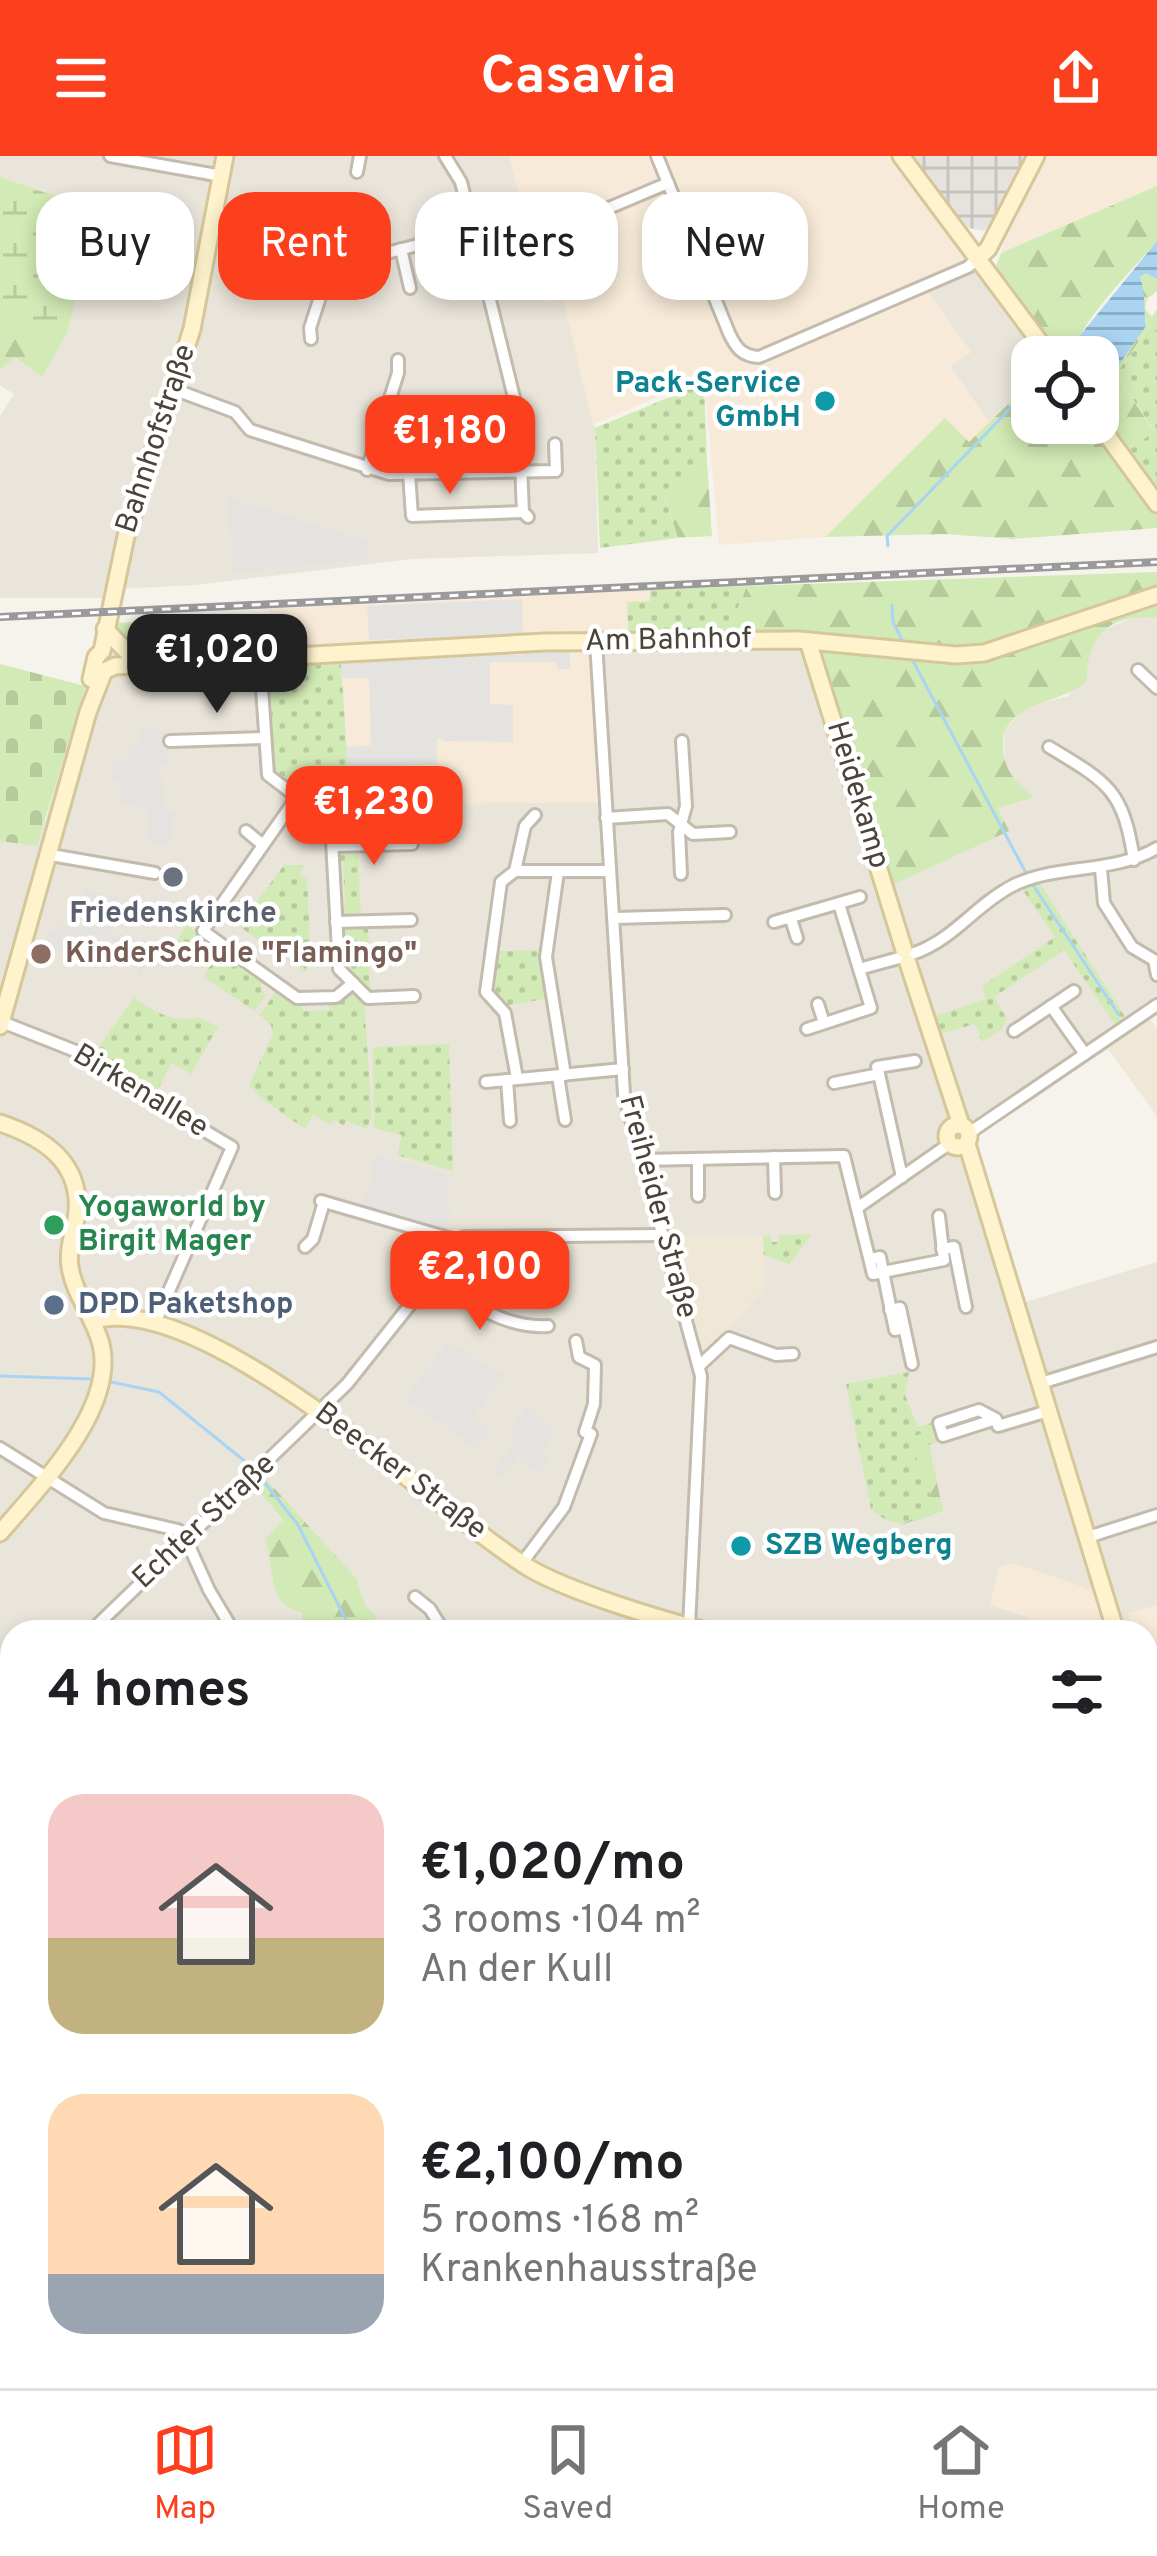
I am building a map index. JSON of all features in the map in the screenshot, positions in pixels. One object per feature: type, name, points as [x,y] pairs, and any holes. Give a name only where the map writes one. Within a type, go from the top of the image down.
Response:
[{"type":"street","points":[[110,156],[222,176]]},
{"type":"street","name":"Bahnhofstraße","points":[[1,1024],[88,712],[107,662],[105,629],[126,536],[192,329],[225,156]]},
{"type":"street","points":[[357,172],[360,156]]},
{"type":"street","points":[[445,156],[463,192]]},
{"type":"street","points":[[657,156],[729,333],[738,350],[759,357],[968,267],[988,249],[1036,156]]},
{"type":"street","points":[[901,156],[1036,336]]},
{"type":"street","points":[[618,204],[668,183]]},
{"type":"street","points":[[391,252],[415,245]]},
{"type":"street","points":[[400,249],[410,288]]},
{"type":"street","points":[[311,339],[319,300]]},
{"type":"street","points":[[410,474],[412,516],[525,514],[519,418],[491,300]]},
{"type":"street","points":[[367,470],[398,360]]},
{"type":"street","points":[[173,389],[235,412],[250,430],[367,470],[410,474],[556,471],[555,444]]},
{"type":"street","points":[[1113,444],[1157,504]]},
{"type":"street","name":"Am Bahnhof","points":[[107,662],[161,665],[476,644],[596,642],[808,641],[956,655],[984,653],[1157,595]]},
{"type":"street","name":"Am Bahnhof","points":[[105,629],[132,657],[161,665]]},
{"type":"street","name":"Heidekamp","points":[[808,641],[1112,1620]]},
{"type":"street","name":"Freiheider Straße","points":[[596,642],[628,1115],[699,1366],[689,1620]]},
{"type":"street","points":[[260,660],[268,775],[332,823],[338,963],[368,998],[414,996]]},
{"type":"street","points":[[1138,670],[1157,688]]},
{"type":"street","points":[[170,741],[265,737]]},
{"type":"street","points":[[681,874],[681,822],[686,806],[682,741]]},
{"type":"street","points":[[1049,748],[1090,772],[1120,804],[1130,825],[1134,860]]},
{"type":"street","points":[[298,797],[203,931],[297,998],[336,997],[353,983]]},
{"type":"street","points":[[606,818],[668,814],[693,834],[730,832]]},
{"type":"street","points":[[510,1121],[512,1079],[505,1013],[486,992],[498,890],[515,871],[525,826],[535,815]]},
{"type":"street","points":[[246,831],[263,845]]},
{"type":"street","points":[[335,846],[412,844]]},
{"type":"street","points":[[859,969],[906,956],[950,936],[1015,884],[1101,869],[1157,848]]},
{"type":"street","points":[[51,855],[155,873]]},
{"type":"street","points":[[1101,869],[1104,903],[1132,947],[1154,960],[1157,975]]},
{"type":"street","points":[[515,871],[610,871]]},
{"type":"street","points":[[558,872],[546,957],[565,1120]]},
{"type":"street","points":[[774,922],[860,897]]},
{"type":"street","points":[[807,1029],[871,1008],[839,904]]},
{"type":"street","points":[[614,918],[725,915]]},
{"type":"street","points":[[791,919],[796,938]]},
{"type":"street","points":[[336,922],[411,920]]},
{"type":"street","points":[[1014,1031],[1074,991]]},
{"type":"street","points":[[818,1004],[824,1023]]},
{"type":"street","points":[[856,1208],[1157,1005]]},
{"type":"street","points":[[1052,1006],[1085,1054]]},
{"type":"street","name":"Birkenallee","points":[[1,1024],[88,1056],[97,1067],[232,1147],[155,1323]]},
{"type":"street","points":[[902,1177],[878,1067],[915,1061]]},
{"type":"street","points":[[486,1082],[623,1069]]},
{"type":"street","points":[[834,1083],[879,1074]]},
{"type":"street","points":[[0,1123],[47,1143],[72,1177],[76,1212],[69,1264],[103,1357],[99,1388],[74,1439],[0,1533]]},
{"type":"street","points":[[642,1160],[844,1156],[873,1274],[948,1256]]},
{"type":"street","points":[[774,1157],[775,1193]]},
{"type":"street","points":[[698,1159],[698,1196]]},
{"type":"street","points":[[305,1246],[313,1239],[322,1202],[459,1241],[663,1234]]},
{"type":"street","points":[[939,1216],[966,1307]]},
{"type":"street","name":"Echter Straße","points":[[102,1620],[347,1384],[459,1241]]},
{"type":"street","points":[[883,1272],[895,1330],[904,1328],[912,1364]]},
{"type":"street","points":[[431,1276],[517,1326],[548,1326]]},
{"type":"street","name":"Beecker Straße","points":[[92,1321],[120,1316],[155,1323],[256,1371],[320,1411],[522,1563],[561,1582],[669,1620]]},
{"type":"street","points":[[699,1366],[729,1338],[776,1355],[793,1354]]},
{"type":"street","points":[[522,1563],[564,1507],[591,1434],[585,1432],[594,1404],[595,1365],[579,1357],[576,1341]]},
{"type":"street","points":[[1041,1383],[1157,1347]]},
{"type":"street","points":[[996,1419],[998,1426],[1048,1412]]},
{"type":"street","points":[[0,1448],[104,1513],[178,1530],[228,1620]]},
{"type":"street","points":[[1088,1537],[1157,1515]]},
{"type":"street","points":[[415,1597],[437,1620]]},
{"type":"shaded area","points":[[0,156],[509,156],[523,192],[415,192],[415,300],[563,300],[595,428],[598,553],[412,559],[195,585],[118,589],[117,598],[0,598],[0,416],[14,394],[0,385],[0,370],[15,357],[42,377],[60,300],[194,300],[194,192],[42,192],[0,177]]},
{"type":"shaded area","points":[[509,156],[912,156],[974,239],[977,269],[928,292],[971,352],[950,367],[989,423],[969,443],[945,419],[825,537],[719,545],[704,378],[593,424],[563,300],[618,300],[618,192],[518,192]]},
{"type":"shaded area","points":[[912,156],[1026,156],[983,231],[969,228],[958,217]]},
{"type":"shaded area","points":[[1044,156],[1157,156],[1157,186],[1001,253],[1006,232]]},
{"type":"shaded area","points":[[977,269],[1023,336],[1011,336],[1011,402],[989,423],[950,366],[971,352],[927,292]]},
{"type":"shaded area","points":[[227,497],[368,541],[369,559],[234,573]]},
{"type":"shaded area","points":[[650,590],[650,601],[627,603],[627,635],[271,647],[269,609]]},
{"type":"shaded area","points":[[522,599],[523,635],[369,640],[367,606]]},
{"type":"shaded area","points":[[1137,616],[1157,618],[1157,1012],[1149,1018],[1157,1029],[1157,1116],[1108,1049],[976,1136],[973,1145],[1022,1303],[1157,1262],[1157,1620],[355,1620],[305,1524],[255,1488],[283,1521],[337,1620],[0,1620],[0,841],[45,822],[101,619],[114,619],[133,649],[167,660],[340,651],[350,801],[356,804],[607,802],[600,647],[628,635],[803,632],[1008,830],[998,808],[1013,781],[1005,766],[1004,731],[1027,706],[1069,696],[1091,644],[1103,630]]},
{"type":"shaded area","points":[[223,628],[224,634],[270,632],[271,654],[257,655],[256,647],[182,653],[181,629]]},
{"type":"shaded area","points":[[522,647],[570,647],[570,669],[557,669],[556,662],[490,662],[490,704],[513,705],[513,742],[437,737],[437,764],[348,768],[347,747],[371,745],[369,678],[341,678],[341,661],[504,648],[505,654],[522,655]]},
{"type":"shaded area","points":[[590,647],[597,803],[350,801],[341,661],[477,649]]},
{"type":"shaded area","points":[[141,726],[165,732],[168,764],[161,764],[163,808],[175,814],[169,845],[147,841],[149,810],[118,801],[122,782],[110,778],[114,760],[126,761],[130,745],[138,747]]},
{"type":"shaded area","points":[[85,889],[119,897],[111,934],[157,944],[152,962],[137,980],[142,950],[100,937],[93,960],[44,945],[49,929],[57,931],[60,923],[83,928],[84,921],[78,919]]},
{"type":"shaded area","points":[[1150,1020],[1157,1029],[1157,1116],[1108,1048]]},
{"type":"shaded area","points":[[376,1155],[449,1176],[450,1220],[443,1224],[445,1232],[358,1209],[375,1178],[370,1173]]},
{"type":"shaded area","points":[[679,1236],[763,1236],[764,1289],[712,1349],[705,1351],[672,1251],[682,1247]]},
{"type":"shaded area","points":[[447,1342],[505,1376],[473,1417],[491,1431],[477,1449],[405,1398]]},
{"type":"shaded area","points":[[527,1406],[557,1432],[542,1452],[551,1460],[540,1474],[518,1457],[502,1478],[493,1471],[516,1440],[507,1433]]},
{"type":"shaded area","points":[[1013,1563],[1095,1591],[1104,1620],[1036,1620],[990,1605],[999,1567]]},
{"type":"shaded area","points":[[1157,1605],[1157,1620],[1130,1620],[1128,1613]]},
{"type":"green space","points":[[0,177],[43,192],[36,192],[36,300],[75,300],[67,333],[42,377],[15,357],[0,370]]},
{"type":"green space","points":[[0,177],[43,192],[36,192],[36,300],[75,300],[67,333],[0,318]]},
{"type":"green space","points":[[1157,186],[1157,241],[1080,336],[1041,336],[995,269],[1001,253]]},
{"type":"green space","points":[[1146,273],[1157,279],[1157,291],[1147,299],[1145,309],[1152,317],[1157,309],[1157,331],[1151,324],[1119,370],[1146,322],[1140,277]]},
{"type":"green space","points":[[1152,323],[1157,331],[1157,485],[1152,489],[1125,452],[1154,431],[1119,378],[1119,370]]},
{"type":"green space","points":[[1119,379],[1154,432],[1117,458],[1157,513],[1157,528],[1013,539],[945,534],[825,537],[945,418],[969,442],[1011,401],[1011,444],[1119,444]]},
{"type":"green space","points":[[704,383],[707,462],[663,492],[678,538],[600,548],[595,428]]},
{"type":"green space","points":[[707,462],[712,536],[678,538],[663,491]]},
{"type":"green space","points":[[1157,572],[1157,618],[1127,619],[1104,630],[1091,651],[1087,681],[1023,712],[1004,731],[1008,769],[1034,797],[998,808],[1009,831],[890,886],[803,633],[727,634],[747,586]]},
{"type":"green space","points":[[747,586],[727,634],[628,635],[627,602],[650,601],[650,590]]},
{"type":"green space","points":[[221,617],[222,628],[182,629],[182,653],[133,649],[113,623]]},
{"type":"green space","points":[[341,661],[350,801],[356,804],[358,842],[339,841],[331,817],[280,778],[270,763],[269,667]]},
{"type":"green space","points":[[0,664],[85,686],[37,846],[0,841]]},
{"type":"green space","points":[[358,850],[361,917],[347,917],[338,908],[345,907],[343,862],[338,862],[341,853]]},
{"type":"green space","points":[[284,865],[304,865],[300,876],[307,877],[310,943],[306,972],[279,954],[280,947],[271,949],[239,926]]},
{"type":"green space","points":[[1039,882],[1125,1017],[1115,1024],[1064,950],[994,997],[1007,1019],[1002,1029],[982,1042],[975,1024],[940,1034],[934,1016],[986,999],[982,986],[1055,937],[1022,889]]},
{"type":"green space","points":[[188,924],[201,939],[262,983],[266,995],[254,1011],[204,977],[214,958],[201,949],[196,955],[180,942],[175,948]]},
{"type":"green space","points":[[368,925],[370,992],[343,968],[339,935],[346,926]]},
{"type":"green space","points":[[543,950],[550,998],[505,1006],[490,991],[493,951]]},
{"type":"green space","points":[[276,991],[301,1004],[303,1011],[329,1010],[329,1003],[349,991],[357,992],[364,1001],[372,1117],[366,1129],[347,1121],[344,1126],[334,1120],[331,1125],[313,1115],[305,1129],[249,1085],[273,1034],[260,1015]]},
{"type":"green space","points":[[134,998],[164,1015],[198,1017],[218,1027],[191,1074],[171,1063],[155,1096],[92,1056]]},
{"type":"green space","points":[[449,1044],[453,1171],[397,1155],[402,1135],[374,1128],[373,1047]]},
{"type":"green space","points":[[812,1234],[789,1264],[764,1255],[763,1236],[779,1242],[779,1235]]},
{"type":"green space","points":[[909,1372],[905,1395],[918,1427],[935,1422],[940,1441],[929,1445],[943,1511],[897,1523],[871,1509],[846,1384]]},
{"type":"green space","points":[[926,1432],[943,1511],[900,1525],[935,1508],[909,1438]]},
{"type":"green space","points":[[264,1477],[356,1578],[365,1605],[378,1618],[301,1620],[303,1613],[285,1605],[274,1583],[265,1540],[283,1520],[255,1488]]},
{"type":"water","points":[[1157,241],[1157,279],[1146,273],[1140,277],[1146,326],[1119,365],[1119,336],[1080,336]]},
{"type":"waterway","points":[[888,546],[887,536],[1011,408]]},
{"type":"waterway","points":[[892,605],[893,622],[903,642]]},
{"type":"waterway","points":[[913,661],[1026,873]]},
{"type":"waterway","points":[[1033,885],[1119,1015]]},
{"type":"waterway","points":[[0,1376],[92,1379]]},
{"type":"waterway","points":[[111,1382],[159,1392],[252,1467]]},
{"type":"waterway","points":[[258,1474],[298,1525],[346,1620]]},
{"type":"railway","points":[[0,617],[1157,562]]},
{"type":"place","name":"Pack-Service GmbH","points":[[825,401]]},
{"type":"place","name":"Friedenskirche","points":[[173,877]]},
{"type":"place","name":"KinderSchule \"Flamingo\"","points":[[41,954]]},
{"type":"place","name":"Yogaworld by Birgit Mager","points":[[54,1225]]},
{"type":"place","name":"DPD Paketshop","points":[[54,1305]]},
{"type":"place","name":"SZB Wegberg","points":[[741,1546]]}]
